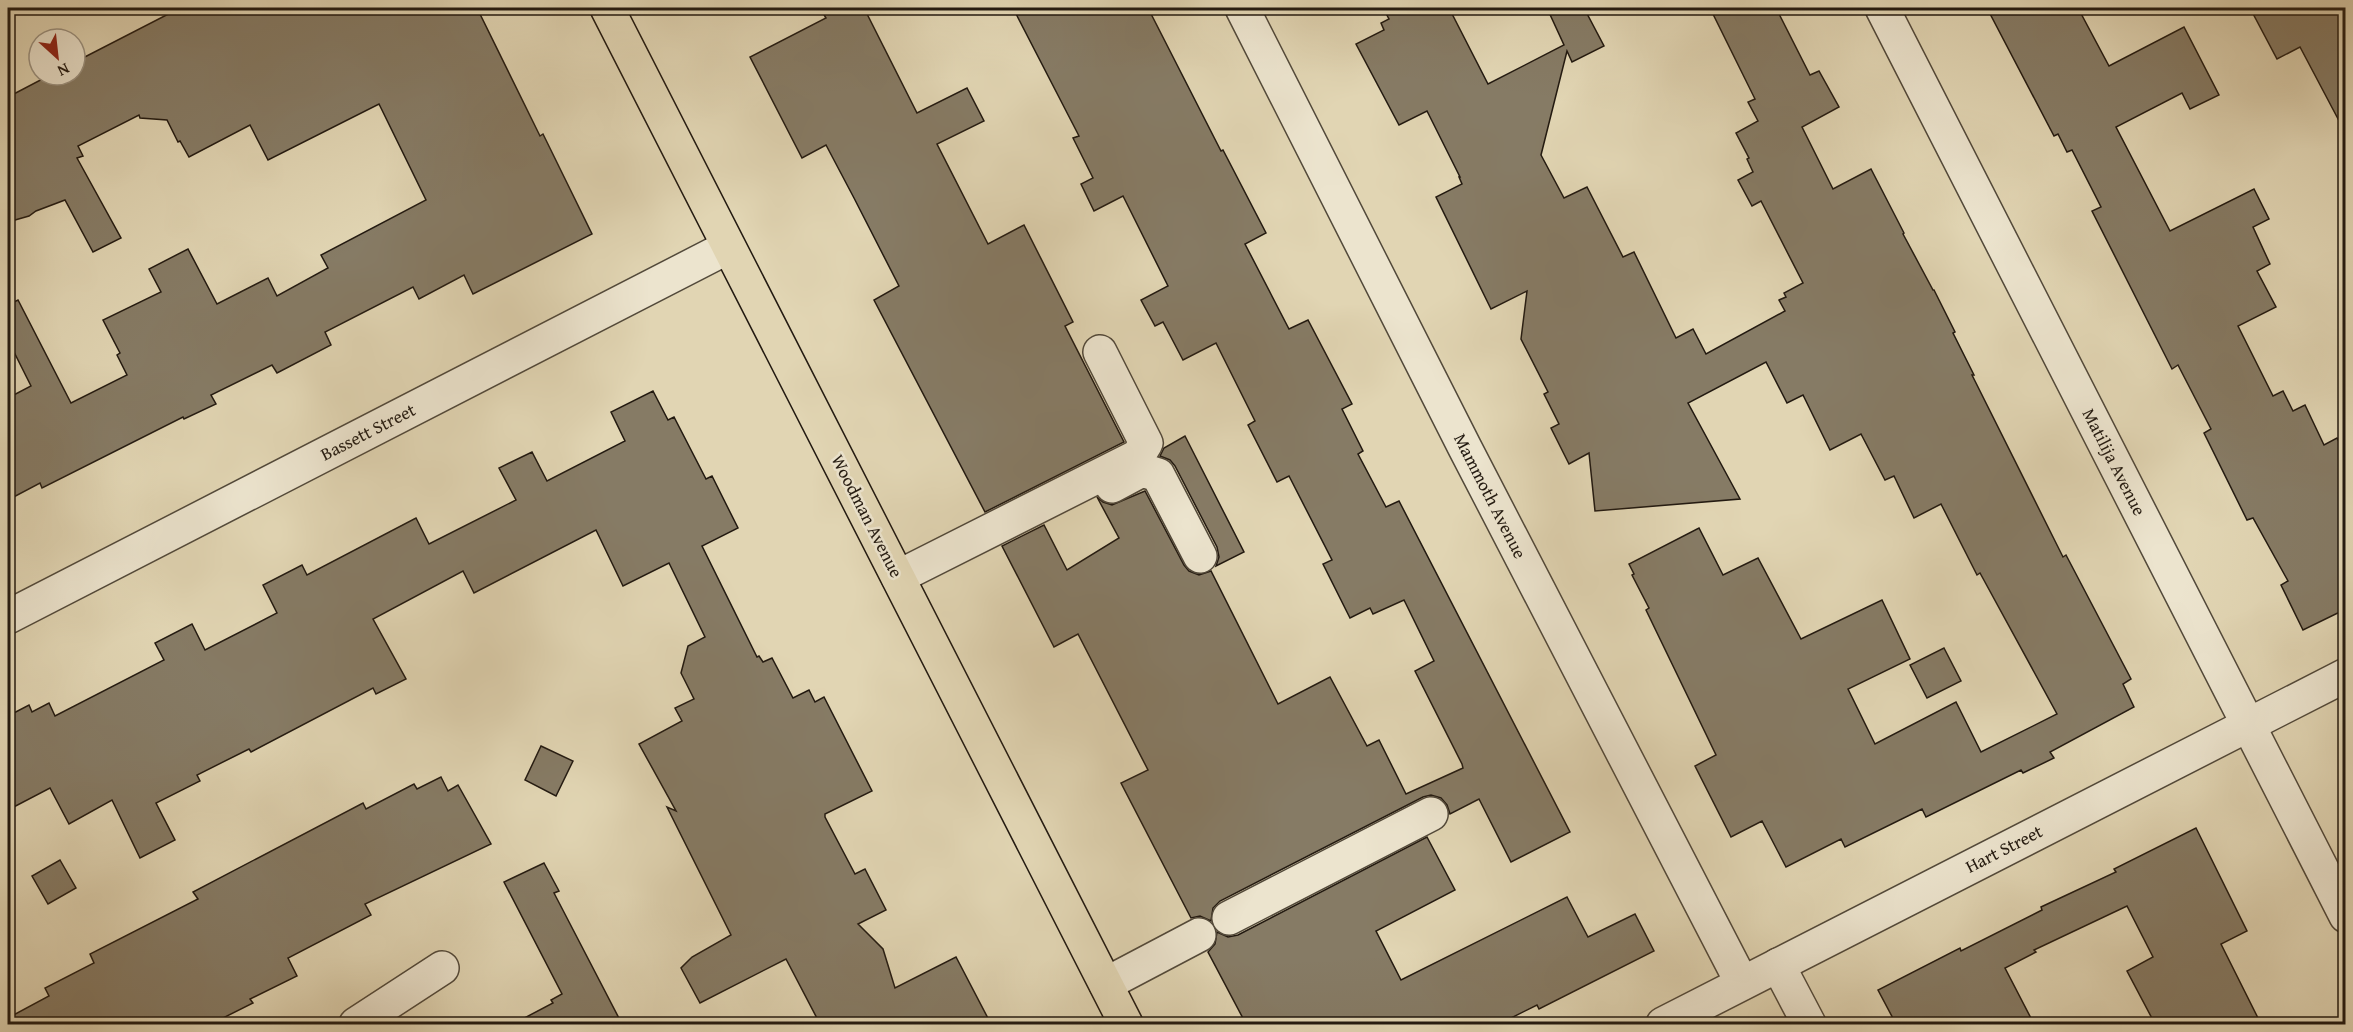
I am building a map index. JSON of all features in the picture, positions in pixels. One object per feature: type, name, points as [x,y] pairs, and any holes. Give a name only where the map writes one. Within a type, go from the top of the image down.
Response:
[{"type":"main road","name":"Woodman Avenue","points":[[607,8],[1126,1024]]},
{"type":"street","name":"Mammoth Avenue","points":[[1242,8],[1465,448],[1742,983]]},
{"type":"street","name":"Matilija Avenue","points":[[1882,8],[2346,916]]},
{"type":"street","name":"Bassett Street","points":[[8,617],[728,247]]},
{"type":"street","points":[[902,584],[1138,456],[1146,443],[1100,352]]},
{"type":"street","points":[[902,584],[1142,470],[1158,475],[1200,556]]},
{"type":"street","name":"Hart Street","points":[[1663,1024],[2346,675]]},
{"type":"street","points":[[1229,918],[1431,814]]},
{"type":"street","points":[[1106,984],[1199,935]]},
{"type":"street","points":[[1778,964],[1809,1024]]},
{"type":"street","points":[[356,1024],[442,968]]},
{"type":"building","points":[[180,8],[477,8],[540,136],[543,134],[592,234],[473,294],[464,275],[419,299],[413,287],[325,332],[331,345],[277,373],[272,365],[211,395],[216,404],[184,419],[183,417],[42,488],[40,483],[8,500],[8,398],[31,386],[8,340],[8,305],[18,300],[71,403],[127,375],[117,355],[120,353],[103,320],[161,292],[149,269],[188,249],[217,304],[268,278],[277,296],[328,268],[321,255],[426,200],[379,104],[268,160],[250,125],[189,157],[167,120],[140,118],[139,115],[78,146],[83,156],[77,158],[121,238],[93,252],[65,200],[29,216],[8,222],[8,97],[27,87],[87,87],[87,56]]},
{"type":"building","points":[[820,8],[864,8],[917,113],[967,88],[984,121],[937,144],[988,244],[1024,225],[1073,322],[1065,326],[1124,442],[985,512],[874,300],[899,286],[854,198],[826,145],[802,158],[750,57],[826,18]]},
{"type":"building","points":[[1013,8],[1148,8],[1266,233],[1245,244],[1289,329],[1308,320],[1352,404],[1342,409],[1363,451],[1358,454],[1386,507],[1399,501],[1570,832],[1511,862],[1479,799],[1450,814],[1441,798],[1431,795],[1423,797],[1220,901],[1213,908],[1211,921],[1200,916],[1191,918],[1121,783],[1148,770],[1078,634],[1054,647],[1002,546],[1044,525],[1067,570],[1119,538],[1097,497],[1112,505],[1145,491],[1184,565],[1189,571],[1199,575],[1211,571],[1278,704],[1330,677],[1367,746],[1379,740],[1406,794],[1463,768],[1415,671],[1434,661],[1404,600],[1373,614],[1370,608],[1350,618],[1323,564],[1332,560],[1289,476],[1277,482],[1248,425],[1255,421],[1216,343],[1183,360],[1163,322],[1155,326],[1141,300],[1168,286],[1123,196],[1094,211],[1081,184],[1093,178],[1073,138],[1079,136]]},
{"type":"building","points":[[1383,8],[1449,8],[1488,84],[1564,45],[1547,8],[1584,8],[1604,46],[1572,62],[1567,51],[1541,155],[1564,198],[1587,187],[1623,257],[1634,252],[1676,338],[1693,329],[1706,354],[1785,311],[1779,300],[1786,297],[1784,293],[1803,283],[1761,201],[1752,206],[1738,180],[1753,172],[1747,159],[1749,158],[1736,133],[1758,121],[1748,102],[1755,99],[1710,8],[1776,8],[1810,75],[1819,71],[1839,107],[1802,127],[1833,189],[1871,169],[1955,332],[1953,333],[1974,375],[1972,375],[2063,557],[2066,555],[2131,679],[2123,684],[2134,707],[2050,752],[2054,758],[2023,773],[2021,770],[1926,817],[1922,809],[1845,847],[1841,839],[1786,867],[1762,821],[1731,837],[1695,766],[1716,755],[1646,610],[1649,608],[1632,575],[1634,574],[1629,564],[1699,528],[1723,575],[1758,558],[1801,639],[1882,600],[1910,659],[1848,689],[1875,744],[1956,702],[1981,752],[2057,714],[1980,573],[1977,575],[1941,504],[1914,518],[1894,476],[1885,480],[1861,434],[1830,450],[1803,395],[1787,403],[1766,362],[1688,403],[1740,499],[1595,511],[1589,453],[1569,464],[1551,428],[1559,424],[1544,394],[1548,392],[1521,339],[1527,291],[1491,309],[1436,197],[1462,184],[1427,111],[1399,125],[1356,44],[1384,30],[1381,23],[1389,19]]},
{"type":"building","points":[[1987,8],[2078,8],[2109,66],[2184,27],[2219,95],[2190,109],[2182,93],[2116,127],[2170,231],[2254,189],[2269,219],[2253,227],[2270,264],[2257,271],[2276,307],[2238,326],[2273,396],[2283,391],[2293,411],[2305,405],[2324,445],[2337,438],[2346,455],[2346,609],[2303,630],[2281,585],[2288,581],[2253,518],[2247,520],[2204,433],[2211,429],[2178,365],[2172,369],[2092,211],[2101,207],[2072,150],[2067,152],[2058,134],[2054,136]]},
{"type":"building","points":[[2250,8],[2346,8],[2346,134],[2300,47],[2277,59]]},
{"type":"building","points":[[653,391],[668,420],[674,417],[706,479],[712,476],[738,528],[702,546],[757,657],[759,656],[763,662],[772,658],[793,698],[809,690],[815,702],[824,697],[872,791],[825,814],[855,874],[865,869],[886,910],[858,924],[883,949],[895,988],[956,957],[991,1024],[820,1024],[786,959],[700,1003],[681,968],[692,957],[731,935],[667,807],[676,811],[639,744],[682,721],[675,708],[694,699],[681,673],[688,646],[705,637],[669,563],[623,586],[596,530],[474,593],[463,571],[373,619],[406,679],[376,694],[373,688],[251,752],[249,749],[197,775],[200,781],[156,803],[175,840],[140,858],[112,800],[69,824],[50,788],[8,810],[8,716],[29,705],[32,712],[49,703],[55,716],[164,660],[155,643],[192,624],[205,650],[277,613],[263,585],[302,565],[307,575],[416,518],[429,544],[516,500],[499,468],[532,452],[547,481],[625,441],[611,412]]},
{"type":"building","points":[[1185,436],[1244,552],[1216,566],[1219,557],[1217,547],[1175,466],[1170,460],[1160,456],[1164,448]]},
{"type":"building","points":[[1944,648],[1961,681],[1927,698],[1910,665]]},
{"type":"building","points":[[541,746],[573,761],[556,796],[525,780]]},
{"type":"building","points":[[441,777],[448,791],[458,785],[491,844],[365,904],[371,915],[288,958],[297,976],[250,999],[253,1003],[211,1024],[8,1024],[8,1018],[49,996],[45,988],[94,963],[90,954],[198,899],[193,892],[363,803],[366,809],[414,784],[417,789]]},
{"type":"building","points":[[2196,828],[2247,931],[2221,944],[2261,1024],[2155,1024],[2127,971],[2153,957],[2127,906],[2034,950],[2036,952],[2005,968],[2034,1024],[1896,1024],[1878,990],[2042,910],[2041,907],[2116,872],[2114,869]]},
{"type":"building","points":[[1427,837],[1455,890],[1376,931],[1401,980],[1567,897],[1588,937],[1635,914],[1654,951],[1539,1009],[1537,1005],[1499,1024],[1246,1024],[1208,952],[1215,944],[1217,932],[1228,937],[1238,935]]},
{"type":"building","points":[[60,860],[76,888],[48,904],[32,876]]},
{"type":"building","points":[[544,863],[559,891],[554,893],[622,1024],[513,1024],[553,1003],[551,1000],[562,994],[504,882]]}]
